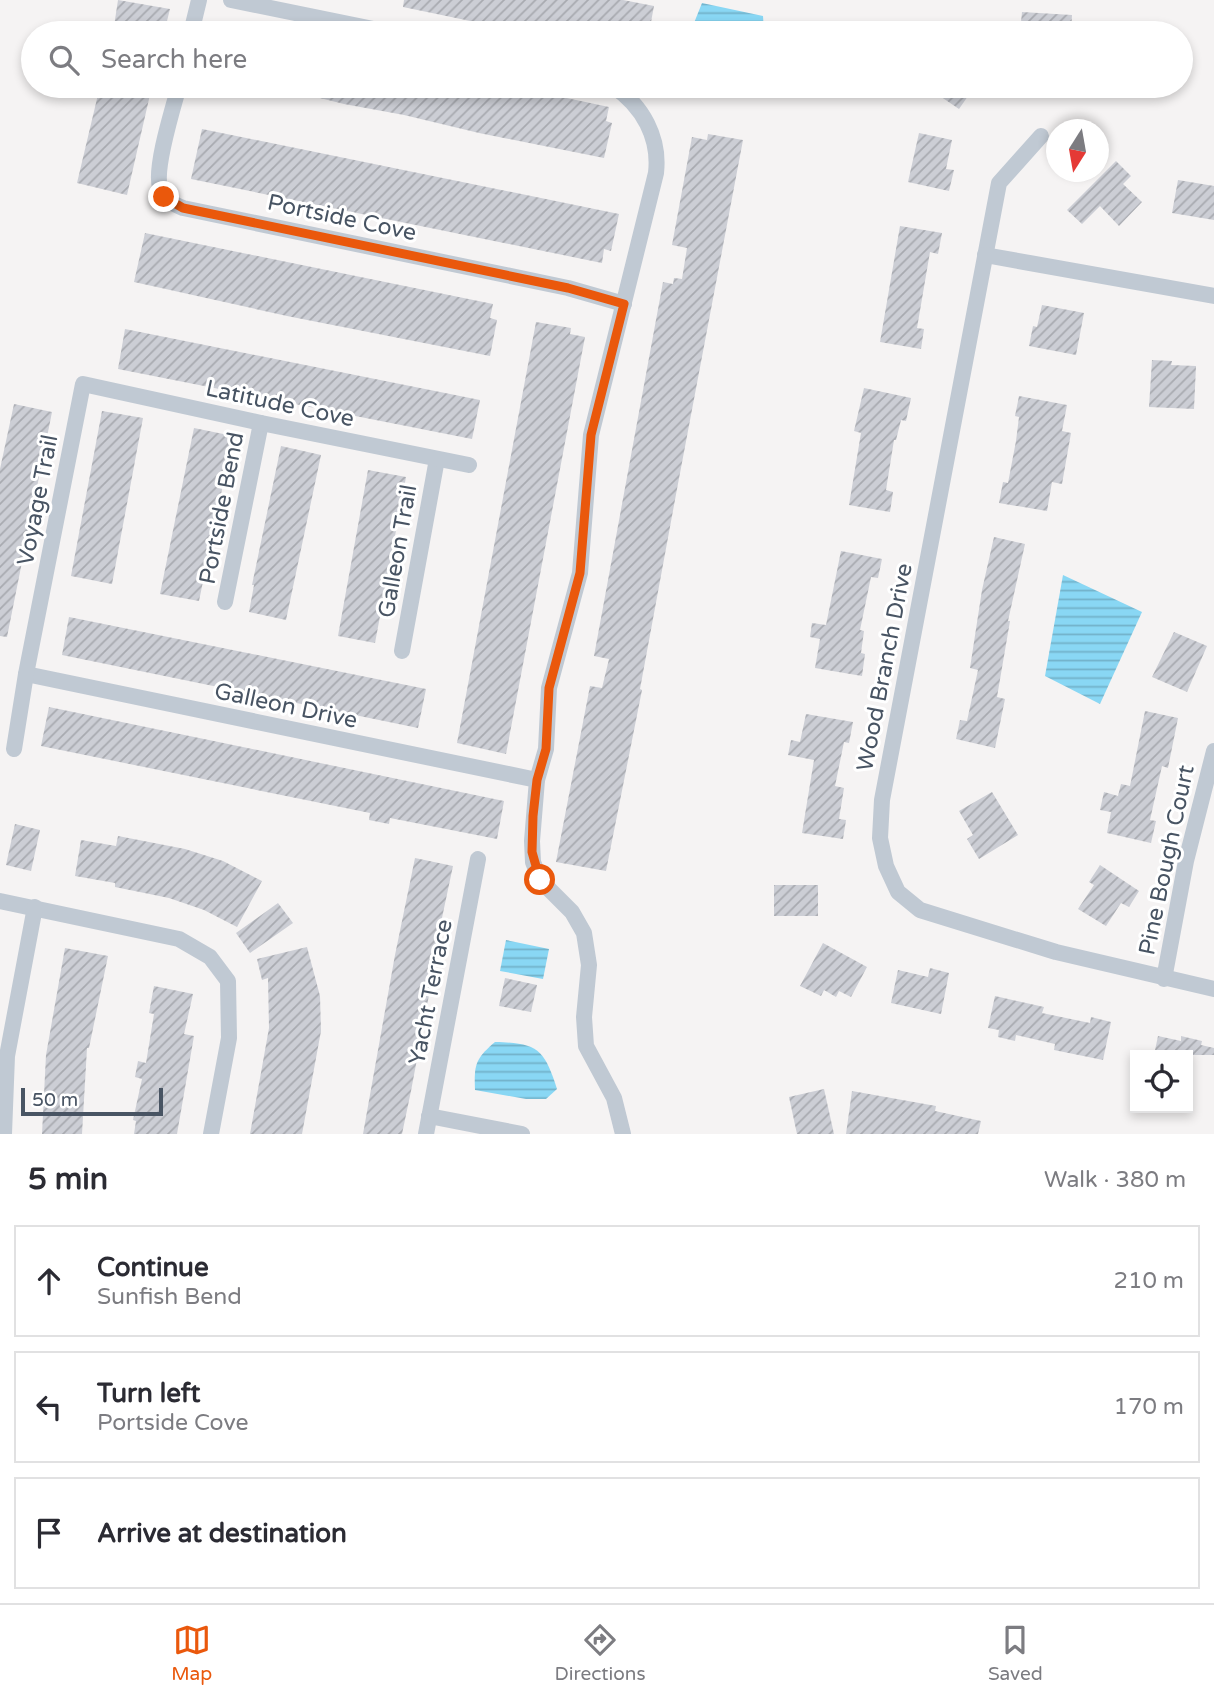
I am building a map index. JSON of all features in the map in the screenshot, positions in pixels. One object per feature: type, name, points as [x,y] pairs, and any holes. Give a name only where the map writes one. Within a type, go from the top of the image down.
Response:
[{"type":"street","points":[[194,21],[199,0]]},
{"type":"street","points":[[231,0],[334,21]]},
{"type":"street","name":"Portside Cove","points":[[176,98],[158,177],[164,197],[172,204],[568,288],[624,304]]},
{"type":"street","points":[[623,1134],[614,1098],[586,1046],[584,1017],[589,965],[584,933],[572,912],[540,880],[533,862],[533,816],[537,780],[546,749],[549,688],[580,573],[591,435],[655,182],[657,155],[652,133],[628,98]]},
{"type":"street","name":"Wood Branch Drive","points":[[1041,136],[999,183],[882,800],[880,838],[886,866],[898,892],[920,910],[1056,952],[1214,989]]},
{"type":"street","points":[[985,255],[1214,296]]},
{"type":"street","name":"Latitude Cove","points":[[83,384],[261,424],[469,466]]},
{"type":"street","name":"Voyage Trail","points":[[14,750],[26,674],[83,384]]},
{"type":"street","name":"Portside Bend","points":[[225,602],[261,424]]},
{"type":"street","name":"Galleon Trail","points":[[402,651],[437,458]]},
{"type":"street","name":"Galleon Drive","points":[[26,674],[537,780]]},
{"type":"street","name":"Pine Bough Court","points":[[1164,979],[1186,861],[1214,751]]},
{"type":"street","name":"Yacht Terrace","points":[[426,1134],[478,859]]},
{"type":"street","points":[[0,901],[179,939],[210,957],[228,981],[229,1038],[211,1134]]},
{"type":"street","points":[[4,1134],[7,1056],[34,907]]},
{"type":"street","points":[[429,1116],[522,1134]]},
{"type":"water","points":[[702,3],[763,16],[763,21],[695,21]]},
{"type":"water","points":[[1063,575],[1142,612],[1100,704],[1045,676]]},
{"type":"water","points":[[506,940],[549,949],[543,979],[500,971]]},
{"type":"water","points":[[495,1042],[521,1044],[537,1051],[548,1065],[557,1089],[546,1099],[526,1099],[475,1090],[477,1063]]},
{"type":"building","points":[[118,0],[170,9],[167,21],[115,21]]},
{"type":"building","points":[[404,0],[623,0],[654,6],[651,21],[470,21],[403,7]]},
{"type":"building","points":[[1022,12],[1072,15],[1072,21],[1021,21]]},
{"type":"building","points":[[97,98],[149,98],[127,195],[77,183]]},
{"type":"building","points":[[320,98],[567,98],[609,107],[606,121],[612,123],[604,158]]},
{"type":"building","points":[[943,98],[967,98],[959,109]]},
{"type":"building","points":[[202,129],[619,214],[611,251],[604,249],[602,263],[191,179]]},
{"type":"building","points":[[919,133],[952,140],[946,169],[954,170],[949,191],[908,182]]},
{"type":"building","points":[[708,134],[743,140],[606,871],[556,862],[590,686],[602,688],[609,659],[594,656],[663,282],[673,284],[674,278],[682,279],[687,248],[672,245],[692,137],[707,140]]},
{"type":"building","points":[[1116,161],[1131,176],[1123,184],[1142,202],[1119,226],[1100,206],[1082,224],[1067,210],[1095,182],[1109,182],[1109,168]]},
{"type":"building","points":[[1178,180],[1214,186],[1214,220],[1172,213]]},
{"type":"building","points":[[900,226],[942,233],[938,254],[930,252],[917,328],[924,329],[921,349],[880,342]]},
{"type":"building","points":[[145,233],[493,304],[490,318],[497,320],[490,356],[287,316],[134,282]]},
{"type":"building","points":[[1042,305],[1084,313],[1076,355],[1029,346],[1033,326],[1037,327]]},
{"type":"building","points":[[536,322],[571,328],[570,334],[585,337],[506,754],[457,743]]},
{"type":"building","points":[[125,329],[480,400],[472,439],[118,369]]},
{"type":"building","points":[[1152,360],[1172,361],[1171,365],[1196,366],[1194,409],[1149,407]]},
{"type":"building","points":[[864,388],[911,398],[906,421],[901,420],[894,440],[886,490],[893,492],[890,512],[849,505],[861,433],[854,431]]},
{"type":"building","points":[[1019,396],[1067,405],[1062,431],[1071,433],[1062,484],[1052,482],[1047,511],[999,503],[1003,482],[1008,483],[1016,441],[1019,417],[1015,416]]},
{"type":"building","points":[[14,404],[52,412],[7,637],[0,636],[0,469]]},
{"type":"building","points":[[102,411],[143,418],[112,584],[71,576]]},
{"type":"building","points":[[194,428],[233,436],[199,601],[160,594]]},
{"type":"building","points":[[281,446],[321,455],[286,620],[249,612],[252,585]]},
{"type":"building","points":[[368,470],[406,477],[375,643],[338,636]]},
{"type":"building","points":[[994,537],[1025,544],[1008,621],[997,697],[1005,699],[995,748],[956,739],[960,720],[967,721],[978,670],[970,668],[982,590]]},
{"type":"building","points":[[841,551],[882,559],[878,578],[871,577],[860,630],[864,631],[861,653],[865,654],[862,676],[815,668],[820,639],[810,637],[812,623],[826,625]]},
{"type":"building","points":[[69,617],[426,689],[418,728],[62,655]]},
{"type":"building","points":[[1174,632],[1207,646],[1187,692],[1152,677]]},
{"type":"building","points":[[49,707],[504,801],[497,839],[390,818],[389,824],[369,820],[370,813],[41,746]]},
{"type":"building","points":[[1145,711],[1178,718],[1168,768],[1162,766],[1150,820],[1156,821],[1151,843],[1107,833],[1111,812],[1100,810],[1104,792],[1118,796],[1121,784],[1130,786]]},
{"type":"building","points":[[806,714],[853,722],[849,743],[844,742],[835,786],[844,788],[839,819],[846,820],[843,839],[802,833],[814,760],[788,755],[791,740],[800,742]]},
{"type":"building","points":[[992,792],[1018,835],[979,859],[967,839],[973,835],[959,811]]},
{"type":"building","points":[[15,824],[40,830],[31,871],[6,865]]},
{"type":"building","points":[[118,836],[185,849],[223,861],[262,881],[237,927],[204,910],[169,898],[115,887],[115,883],[75,876],[81,840],[116,846]]},
{"type":"building","points":[[415,858],[453,866],[429,979],[432,979],[411,1091],[402,1134],[363,1134],[395,955]]},
{"type":"building","points":[[1100,865],[1139,891],[1129,907],[1121,903],[1106,926],[1078,909],[1094,885],[1089,882]]},
{"type":"building","points":[[774,885],[818,885],[818,916],[774,916]]},
{"type":"building","points":[[278,903],[293,923],[250,953],[236,933]]},
{"type":"building","points":[[823,943],[867,967],[851,997],[839,991],[836,997],[824,990],[821,996],[800,986]]},
{"type":"building","points":[[307,947],[320,996],[321,1031],[302,1134],[250,1134],[269,1028],[268,978],[262,980],[257,959]]},
{"type":"building","points":[[65,948],[108,956],[87,1048],[82,1134],[42,1134],[46,1055]]},
{"type":"building","points":[[930,968],[949,973],[941,1014],[891,1003],[898,970],[928,977]]},
{"type":"building","points":[[505,978],[537,985],[531,1012],[499,1006]]},
{"type":"building","points":[[154,986],[193,994],[184,1034],[194,1036],[177,1134],[134,1134],[136,1121],[133,1120],[142,1079],[135,1077],[138,1061],[146,1063],[154,1014],[149,1013]]},
{"type":"building","points":[[995,996],[1044,1007],[1042,1013],[1090,1023],[1091,1017],[1111,1022],[1103,1060],[1054,1050],[1055,1044],[1016,1035],[1015,1041],[998,1037],[999,1030],[988,1028]]},
{"type":"building","points":[[1158,1036],[1181,1041],[1181,1036],[1202,1041],[1201,1045],[1214,1048],[1214,1055],[1193,1055],[1193,1050],[1155,1050]]},
{"type":"building","points":[[824,1089],[834,1134],[797,1134],[789,1097]]},
{"type":"building","points":[[852,1091],[936,1106],[935,1111],[981,1121],[978,1134],[846,1134]]},
{"type":"route","points":[[164,197],[183,208],[568,288],[624,304],[591,435],[580,573],[549,688],[546,749],[537,780],[533,816],[533,862],[540,880]]}]
